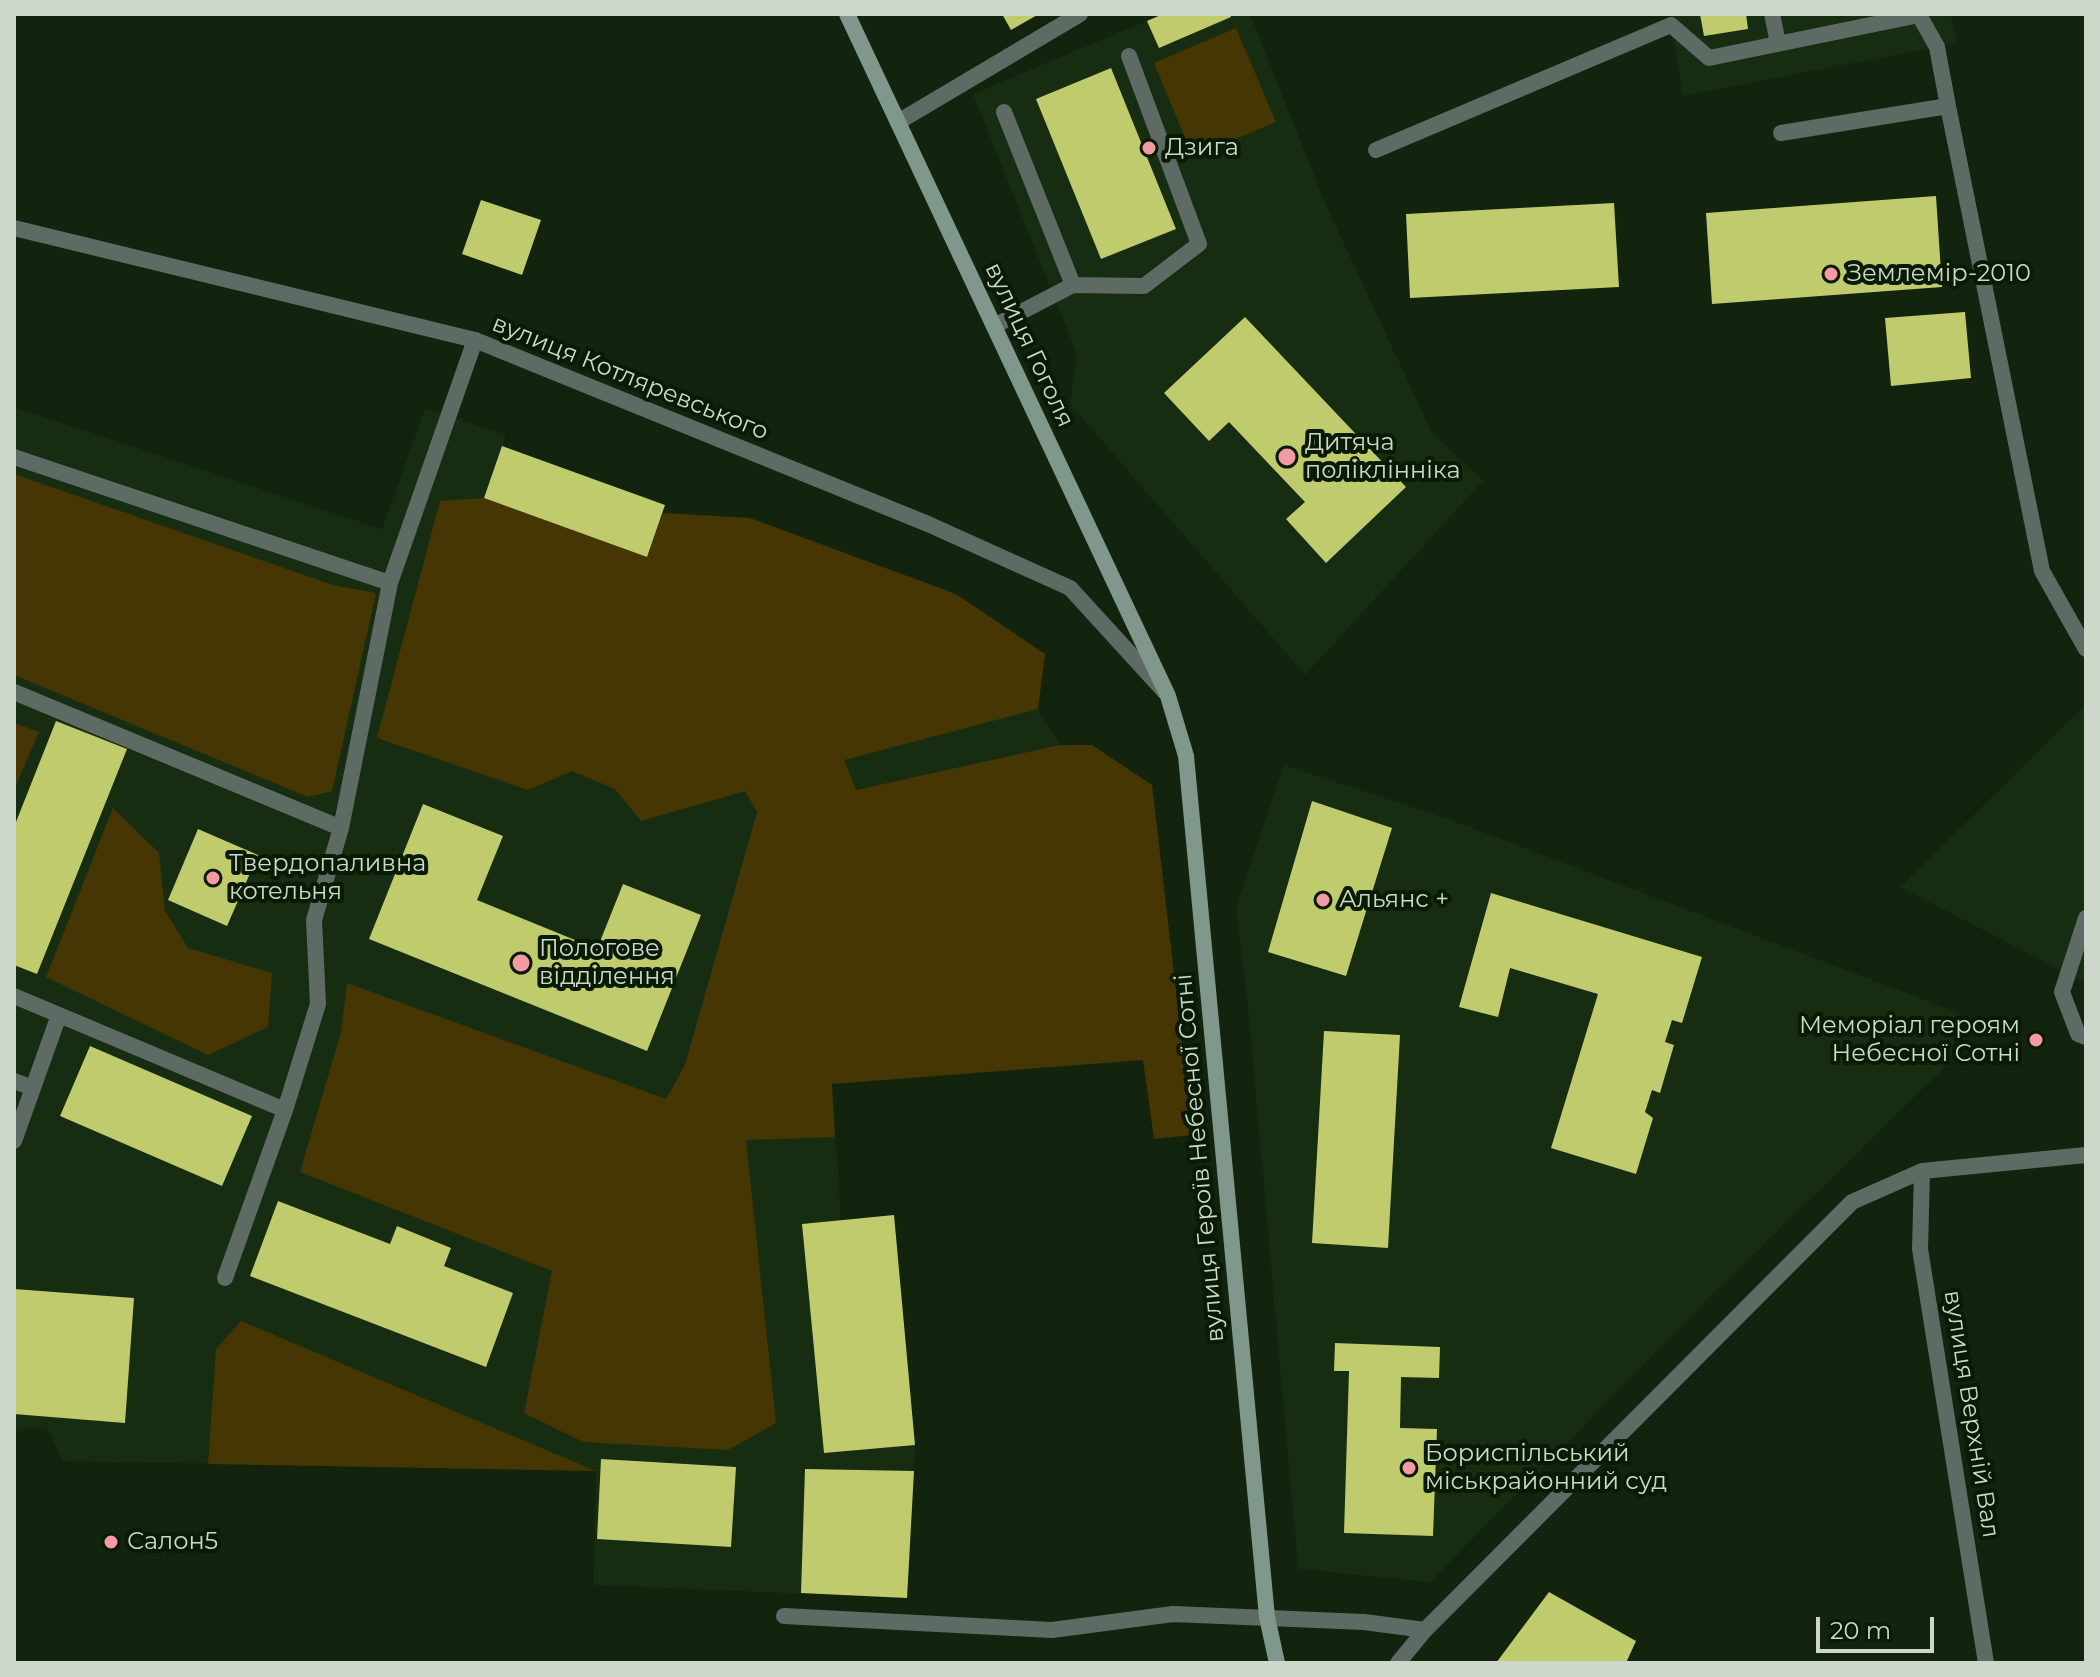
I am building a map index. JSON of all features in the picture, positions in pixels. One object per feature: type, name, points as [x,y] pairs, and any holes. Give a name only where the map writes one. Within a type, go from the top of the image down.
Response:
[{"type":"street","name":"вулиця Гоголя","points":[[847,14],[1168,696]]},
{"type":"street","points":[[898,122],[1080,14]]},
{"type":"street","points":[[1772,14],[1778,43]]},
{"type":"street","points":[[1376,150],[1671,25],[1709,58],[1919,15],[1937,47],[2042,571],[2086,649]]},
{"type":"street","points":[[994,326],[1073,285],[1144,286],[1199,244],[1129,56]]},
{"type":"street","points":[[1781,133],[1948,106]]},
{"type":"street","points":[[1004,112],[1073,285]]},
{"type":"street","name":"вулиця Котляревського","points":[[14,228],[475,340],[928,524],[1070,588],[1168,696]]},
{"type":"street","points":[[225,1278],[285,1110],[318,1004],[314,920],[341,828],[390,583],[475,340]]},
{"type":"street","points":[[14,457],[390,583]]},
{"type":"street","points":[[14,692],[341,828]]},
{"type":"street","name":"вулиця Героїв Небесної Сотні","points":[[1168,696],[1186,756],[1267,1617],[1277,1663]]},
{"type":"street","points":[[2086,918],[2062,992],[2078,1034],[2086,1037]]},
{"type":"street","points":[[14,996],[285,1110]]},
{"type":"street","points":[[14,1141],[59,1015]]},
{"type":"street","points":[[14,1081],[33,1088]]},
{"type":"street","points":[[1398,1663],[1425,1630],[1852,1202],[1922,1171],[2086,1155]]},
{"type":"street","name":"вулиця Верхній Вал","points":[[1922,1171],[1920,1249],[1986,1663]]},
{"type":"street","points":[[784,1616],[1052,1630],[1173,1614],[1364,1622],[1425,1630]]},
{"type":"shaded area","points":[[1163,14],[1250,14],[1325,203],[1432,433],[1483,481],[1305,675],[1070,404],[1077,354],[973,94]]},
{"type":"shaded area","points":[[1670,14],[1950,14],[1958,43],[1683,96]]},
{"type":"shaded area","points":[[1236,28],[1276,122],[1193,157],[1154,63]]},
{"type":"shaded area","points":[[14,407],[382,529],[425,409],[505,434],[503,447],[665,505],[648,557],[1038,709],[1126,851],[1143,1060],[832,1084],[841,1220],[802,1224],[824,1453],[915,1445],[907,1598],[594,1585],[596,1471],[63,1461],[46,1426],[14,1431]]},
{"type":"shaded area","points":[[14,474],[333,585],[376,593],[332,791],[308,797],[14,675]]},
{"type":"shaded area","points":[[484,498],[647,557],[663,513],[750,518],[956,594],[1045,654],[1038,709],[844,760],[856,790],[1060,745],[1092,745],[1152,785],[1193,1135],[1154,1139],[1143,1060],[832,1084],[835,1137],[746,1140],[776,1423],[728,1450],[583,1442],[524,1413],[552,1271],[300,1172],[341,1032],[347,983],[666,1099],[685,1065],[757,812],[745,791],[641,821],[615,789],[572,771],[528,790],[377,738],[440,501]]},
{"type":"shaded area","points":[[2086,705],[2086,983],[1900,887]]},
{"type":"shaded area","points":[[14,723],[39,732],[14,790]]},
{"type":"shaded area","points":[[1284,765],[1451,820],[1959,1013],[1949,1063],[1710,1297],[1430,1582],[1298,1569],[1249,1018],[1236,906]]},
{"type":"shaded area","points":[[113,808],[159,853],[165,911],[188,948],[272,973],[268,1027],[208,1055],[46,977]]},
{"type":"shaded area","points":[[241,1321],[596,1471],[208,1464],[216,1349]]},
{"type":"building","points":[[1002,14],[1039,14],[1011,30]]},
{"type":"building","points":[[1163,14],[1230,14],[1231,17],[1159,48],[1147,21]]},
{"type":"building","points":[[1700,14],[1746,14],[1748,29],[1704,36]]},
{"type":"building","points":[[1111,68],[1176,229],[1101,259],[1036,99]]},
{"type":"building","points":[[1936,196],[1942,287],[1712,304],[1706,213]]},
{"type":"building","points":[[481,200],[541,220],[522,275],[462,254]]},
{"type":"building","points":[[1614,203],[1619,287],[1410,298],[1406,214]]},
{"type":"building","points":[[1965,312],[1971,378],[1891,386],[1885,318]]},
{"type":"building","name":"Дитяча поліклінніка","points":[[1245,317],[1406,487],[1326,563],[1286,519],[1305,502],[1229,422],[1209,441],[1164,393]]},
{"type":"building","points":[[502,446],[665,505],[647,557],[484,498]]},
{"type":"building","points":[[56,721],[127,749],[37,974],[14,965],[14,827]]},
{"type":"building","points":[[1312,801],[1392,828],[1346,976],[1268,952]]},
{"type":"building","points":[[423,804],[503,836],[477,900],[597,949],[623,884],[701,915],[647,1051],[369,939]]},
{"type":"building","name":"Твердопаливна котельня","points":[[198,829],[258,855],[227,926],[168,900]]},
{"type":"building","points":[[1491,893],[1702,957],[1682,1023],[1672,1020],[1665,1042],[1674,1045],[1660,1093],[1652,1090],[1645,1112],[1653,1118],[1636,1174],[1551,1148],[1598,994],[1510,968],[1498,1017],[1459,1007]]},
{"type":"building","points":[[1324,1031],[1400,1035],[1388,1248],[1312,1243]]},
{"type":"building","points":[[90,1046],[252,1116],[222,1186],[60,1116]]},
{"type":"building","points":[[278,1201],[390,1244],[397,1226],[451,1248],[444,1266],[513,1293],[486,1367],[250,1276]]},
{"type":"building","points":[[894,1215],[915,1445],[824,1453],[802,1224]]},
{"type":"building","points":[[14,1289],[134,1298],[125,1423],[14,1414]]},
{"type":"building","points":[[1335,1343],[1440,1347],[1439,1378],[1401,1377],[1400,1428],[1437,1429],[1433,1536],[1344,1533],[1349,1371],[1334,1371]]},
{"type":"building","points":[[601,1459],[736,1467],[731,1547],[597,1539]]},
{"type":"building","points":[[805,1469],[914,1471],[907,1598],[801,1593]]},
{"type":"building","points":[[1549,1592],[1636,1641],[1626,1663],[1496,1663]]},
{"type":"place","name":"Дзига","points":[[1149,148]]},
{"type":"place","name":"Землемір-2010","points":[[1831,274]]},
{"type":"place","name":"Дитяча поліклінніка","points":[[1287,457]]},
{"type":"place","name":"Твердопаливна котельня","points":[[213,878]]},
{"type":"place","name":"Альянс +","points":[[1323,900]]},
{"type":"place","name":"Пологове відділення","points":[[521,963]]},
{"type":"place","name":"Меморіал героям Небесної Сотні","points":[[2036,1040]]},
{"type":"place","name":"Бориспільський міськрайонний суд","points":[[1409,1468]]},
{"type":"place","name":"Салон5","points":[[111,1542]]}]
